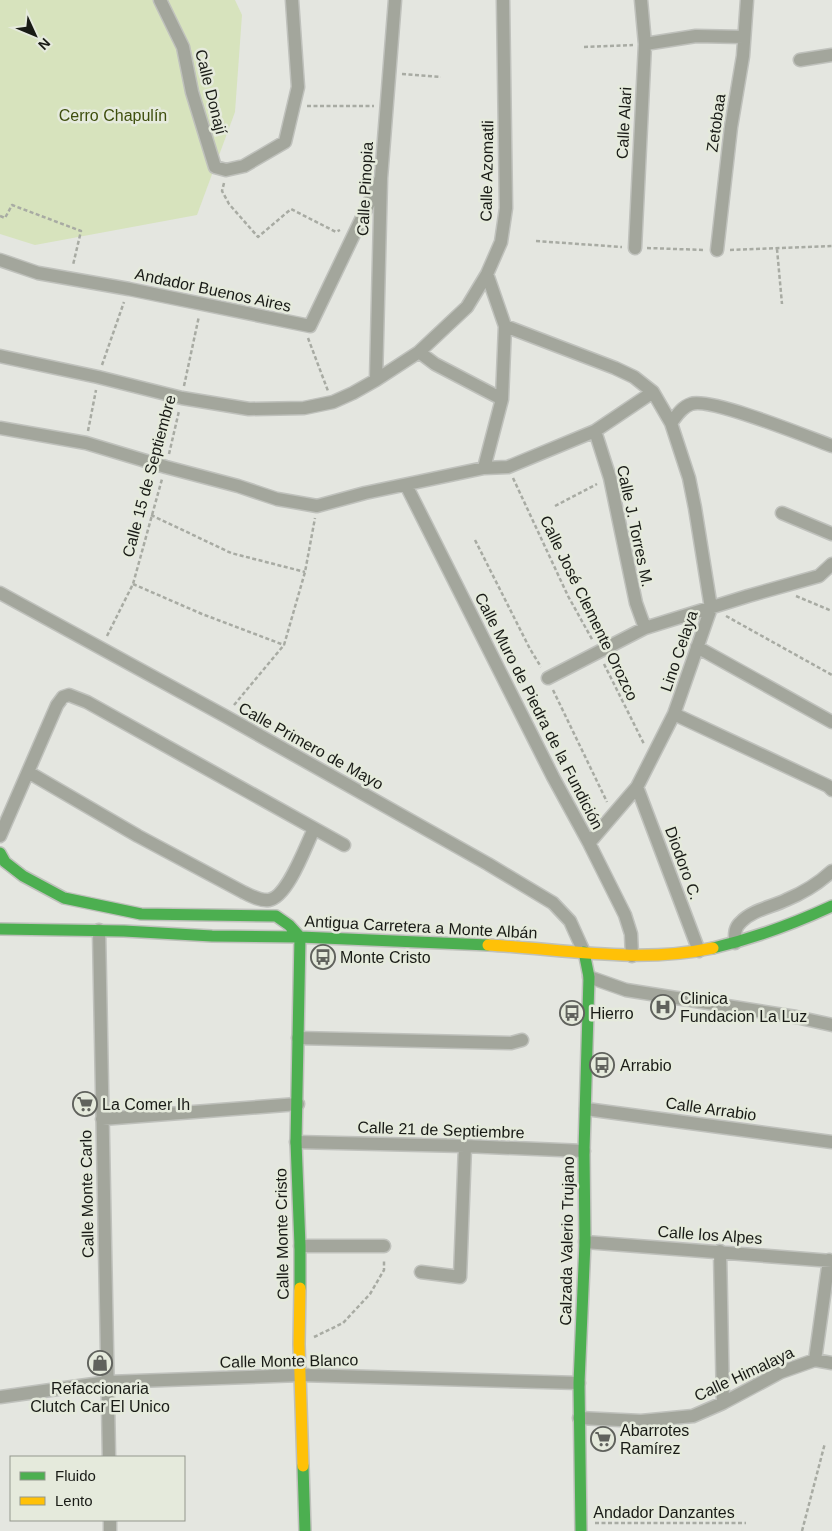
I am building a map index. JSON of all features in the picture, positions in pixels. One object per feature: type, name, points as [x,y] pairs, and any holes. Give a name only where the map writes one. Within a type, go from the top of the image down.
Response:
[{"type":"street","name":"Calle Donají","points":[[160,0],[183,48],[192,92],[215,167],[226,170]]},
{"type":"street","points":[[226,170],[244,166],[285,142],[298,86],[292,0]]},
{"type":"street","name":"Calle Pinopia","points":[[376,380],[380,178],[396,0]]},
{"type":"street","name":"Calle Azomatli","points":[[0,356],[98,376],[182,398],[249,409],[304,408],[333,402],[376,380],[419,352],[467,307],[487,274],[501,242],[506,208],[502,0]]},
{"type":"street","name":"Calle Alari","points":[[635,248],[645,44],[641,0]]},
{"type":"street","name":"Zetobaa","points":[[717,250],[731,127],[744,56],[747,0]]},
{"type":"street","points":[[645,44],[696,36],[744,37]]},
{"type":"street","points":[[800,60],[832,55]]},
{"type":"street","name":"Andador Buenos Aires","points":[[0,260],[38,273],[128,289],[310,326],[380,178]]},
{"type":"street","points":[[358,224],[378,229]]},
{"type":"street","points":[[484,468],[502,399],[505,326],[487,274]]},
{"type":"street","points":[[0,428],[86,443],[238,486],[277,499],[317,506],[365,492],[484,468],[508,468],[595,431],[653,392],[634,377],[615,368],[505,326]]},
{"type":"street","points":[[419,352],[435,364],[502,399]]},
{"type":"street","name":"Lino Celaya","points":[[590,843],[637,787],[674,714],[711,608],[689,478],[671,423],[653,392]]},
{"type":"street","points":[[671,423],[683,408],[692,403],[707,403],[728,408],[832,446]]},
{"type":"street","name":"Calle J. Torres M.","points":[[595,431],[610,478],[636,603],[645,628]]},
{"type":"street","name":"Calle Muro de Piedra de la Fundición","points":[[406,485],[544,760],[590,843],[625,915],[631,934],[632,956]]},
{"type":"street","points":[[782,513],[832,534]]},
{"type":"street","points":[[548,678],[645,628],[819,576],[832,564]]},
{"type":"street","name":"Calle Primero de Mayo","points":[[0,593],[225,716],[488,864],[553,903],[570,921],[584,952]]},
{"type":"street","points":[[697,646],[832,722]]},
{"type":"street","points":[[0,836],[57,706],[63,697],[69,695],[87,702],[344,845]]},
{"type":"street","points":[[674,714],[828,786],[832,790]]},
{"type":"street","points":[[28,772],[138,836],[243,892],[261,899],[275,898],[284,888],[314,828]]},
{"type":"street","name":"Diodoro C.","points":[[637,787],[699,951]]},
{"type":"street","points":[[0,853],[5,862],[24,876],[64,898],[141,914],[276,916],[289,925],[300,937]]},
{"type":"street","points":[[735,943],[735,930],[741,921],[758,911],[787,900],[822,880],[832,871]]},
{"type":"street","name":"Antigua Carretera a Monte Albán","points":[[0,929],[99,930],[212,936],[300,937],[632,956],[699,951],[735,943],[783,928],[832,906]]},
{"type":"street","name":"Calle Monte Carlo","points":[[99,930],[109,1456]]},
{"type":"street","name":"Calle Monte Cristo","points":[[300,937],[296,1142],[300,1246],[299,1344],[305,1531]]},
{"type":"street","name":"Calzada Valerio Trujano","points":[[581,1527],[579,1383],[585,1242],[584,1151],[588,977],[584,952]]},
{"type":"street","points":[[588,977],[626,990],[796,1017],[832,1025]]},
{"type":"street","points":[[298,1038],[516,1042]]},
{"type":"street","points":[[102,1119],[298,1104]]},
{"type":"street","name":"Calle Arrabio","points":[[586,1109],[832,1142]]},
{"type":"street","name":"Calle 21 de Septiembre","points":[[296,1142],[584,1151]]},
{"type":"street","points":[[421,1272],[460,1277],[465,1146]]},
{"type":"street","name":"Calle los Alpes","points":[[585,1242],[831,1260]]},
{"type":"street","points":[[300,1246],[384,1246]]},
{"type":"street","points":[[720,1251],[723,1403]]},
{"type":"street","points":[[815,1360],[831,1260]]},
{"type":"street","name":"Calle Himalaya","points":[[579,1418],[640,1421],[693,1416],[723,1403],[781,1372],[815,1360],[832,1363]]},
{"type":"street","name":"Calle Monte Blanco","points":[[0,1397],[108,1382],[301,1375],[579,1383]]},
{"type":"path","points":[[584,47],[645,44]]},
{"type":"path","points":[[390,74],[441,77]]},
{"type":"path","points":[[293,106],[386,106]]},
{"type":"path","points":[[226,170],[222,191],[240,218],[258,237],[291,209],[336,232],[358,224]]},
{"type":"path","points":[[0,216],[5,218],[12,204],[81,231],[69,279]]},
{"type":"path","points":[[717,250],[832,246]]},
{"type":"path","points":[[777,248],[782,304]]},
{"type":"path","name":"Calle 15 de Septiembre","points":[[101,648],[133,584],[166,467],[201,304]]},
{"type":"path","points":[[310,326],[308,336],[333,402]]},
{"type":"path","name":"Calle José Clemente Orozco","points":[[508,468],[568,596],[651,758]]},
{"type":"path","points":[[555,506],[610,478]]},
{"type":"path","points":[[225,716],[284,645],[305,572],[317,506]]},
{"type":"path","points":[[151,515],[232,553],[305,572]]},
{"type":"path","points":[[133,584],[202,614],[284,645]]},
{"type":"path","points":[[778,588],[832,611]]},
{"type":"path","points":[[711,608],[832,675]]},
{"type":"path","points":[[299,1344],[343,1323],[370,1294],[384,1270],[384,1246]]},
{"type":"path","points":[[802,1531],[826,1443]]},
{"type":"path","name":"Andador Danzantes","points":[[581,1527],[746,1523]]},
{"type":"green space","name":"Cerro Chapulín","points":[[0,0],[235,0],[242,15],[235,112],[197,215],[35,245],[0,234]]},
{"type":"traffic: fast","points":[[0,853],[5,862],[23,876],[64,898],[141,914],[276,916],[289,925],[300,937],[296,1142],[300,1288]]},
{"type":"traffic: fast","points":[[713,948],[774,930],[832,906]]},
{"type":"traffic: fast","points":[[0,929],[124,931],[212,936],[300,937],[488,945]]},
{"type":"traffic: fast","points":[[581,1531],[579,1383],[585,1242],[584,1151],[589,977],[584,952]]},
{"type":"traffic: fast","points":[[303,1466],[305,1531]]},
{"type":"traffic: slow","points":[[488,945],[629,955],[685,953],[713,948]]},
{"type":"traffic: slow","points":[[300,1288],[299,1344],[303,1466]]},
{"type":"place","name":"Monte Cristo","points":[[323,957]]},
{"type":"place","name":"Clinica Fundacion La Luz","points":[[663,1007]]},
{"type":"place","name":"Hierro","points":[[572,1013]]},
{"type":"place","name":"Arrabio","points":[[602,1065]]},
{"type":"place","name":"La Comer Ih","points":[[85,1104]]},
{"type":"place","name":"Refaccionaria Clutch Car El Unico","points":[[100,1363]]},
{"type":"place","name":"Abarrotes Ramírez","points":[[603,1439]]}]
